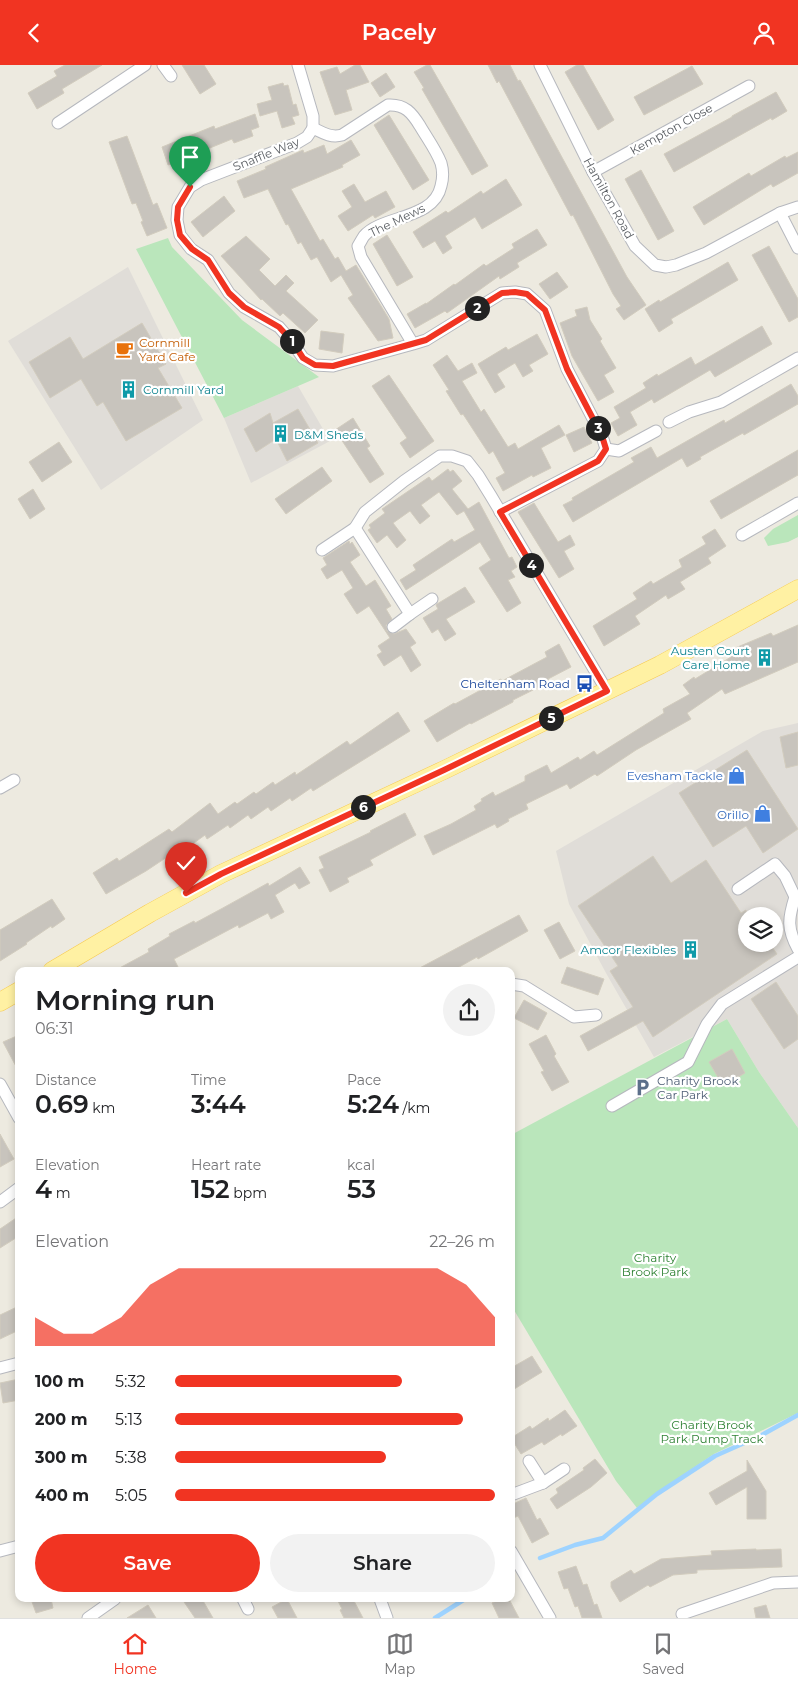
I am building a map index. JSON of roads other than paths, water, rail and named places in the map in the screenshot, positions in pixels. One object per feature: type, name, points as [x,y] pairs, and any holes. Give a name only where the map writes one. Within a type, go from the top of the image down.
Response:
[{"type":"main road","points":[[59,967],[221,874],[444,770],[660,665],[798,589]]},
{"type":"main road","points":[[0,1002],[15,993]]},
{"type":"street","points":[[58,123],[145,65]]},
{"type":"street","points":[[163,65],[171,76]]},
{"type":"street","name":"Snaffle Way","points":[[298,65],[313,116],[313,128],[307,137],[297,143],[201,180],[190,187],[178,207],[177,220],[180,235],[192,249],[208,260],[229,293],[244,307],[279,327],[292,341],[303,358],[315,365],[333,366],[413,344],[438,334],[502,293],[515,292],[527,294],[545,310],[567,369],[602,436],[606,449]]},
{"type":"street","name":"Hamilton Road","points":[[540,65],[593,172],[635,246],[655,265],[666,267],[676,265],[706,253],[780,213],[798,207]]},
{"type":"street","name":"Kempton Close","points":[[593,172],[749,87]]},
{"type":"street","name":"The Mews","points":[[342,135],[388,105],[396,104],[407,108],[414,115],[441,164],[443,178],[440,191],[434,200],[426,207],[374,229],[364,236],[358,246],[361,257],[413,344]]},
{"type":"street","name":"Snaffle Way","points":[[313,128],[326,135],[335,137],[342,135]]},
{"type":"street","points":[[780,213],[798,249]]},
{"type":"street","points":[[669,422],[689,412],[721,401],[798,358]]},
{"type":"street","points":[[500,512],[598,461],[606,449],[619,451],[656,431]]},
{"type":"street","points":[[322,550],[355,528],[365,512],[404,481],[440,456],[452,456],[467,461],[478,475],[607,691]]},
{"type":"street","points":[[742,535],[798,503]]},
{"type":"street","points":[[355,528],[410,614]]},
{"type":"street","points":[[393,627],[432,599]]},
{"type":"street","points":[[0,788],[14,779]]},
{"type":"street","points":[[738,889],[775,863],[785,876],[796,898],[789,916],[790,936],[798,949]]},
{"type":"street","points":[[612,1106],[688,1062],[707,1024],[722,1004],[798,957]]},
{"type":"street","points":[[515,985],[524,986],[574,1017],[596,1015]]},
{"type":"street","points":[[0,1084],[15,1110]]},
{"type":"street","points":[[0,1202],[15,1191]]},
{"type":"street","points":[[0,1368],[15,1364]]},
{"type":"street","points":[[529,1461],[543,1483]]},
{"type":"street","points":[[515,1494],[543,1483],[564,1469]]},
{"type":"street","points":[[0,1551],[15,1547]]},
{"type":"street","points":[[515,1558],[550,1618]]},
{"type":"street","points":[[682,1614],[773,1583],[798,1582]]},
{"type":"street","points":[[88,1618],[110,1602]]},
{"type":"street","points":[[381,1602],[387,1618]]},
{"type":"waterway","points":[[540,1558],[575,1545],[603,1538],[657,1494],[715,1456],[760,1436],[798,1415]]},
{"type":"waterway","points":[[435,1618],[460,1602]]},
{"type":"place","name":"Cornmill Yard Cafe","points":[[125,349]]},
{"type":"place","name":"Cornmill Yard","points":[[129,389]]},
{"type":"place","name":"D&M Sheds","points":[[280,434]]},
{"type":"place","name":"Austen Court Care Home","points":[[764,657]]},
{"type":"place","name":"Cheltenham Road","points":[[584,683]]},
{"type":"place","name":"Evesham Tackle","points":[[737,775]]},
{"type":"place","name":"Orillo","points":[[763,814]]},
{"type":"place","name":"Amcor Flexibles","points":[[690,949]]},
{"type":"place","name":"Charity Brook Car Park","points":[[643,1087]]},
{"type":"park label","name":"Charity Brook Park","points":[[655,1264]]},
{"type":"park label","name":"Charity Brook Park Pump Track","points":[[712,1431]]}]
